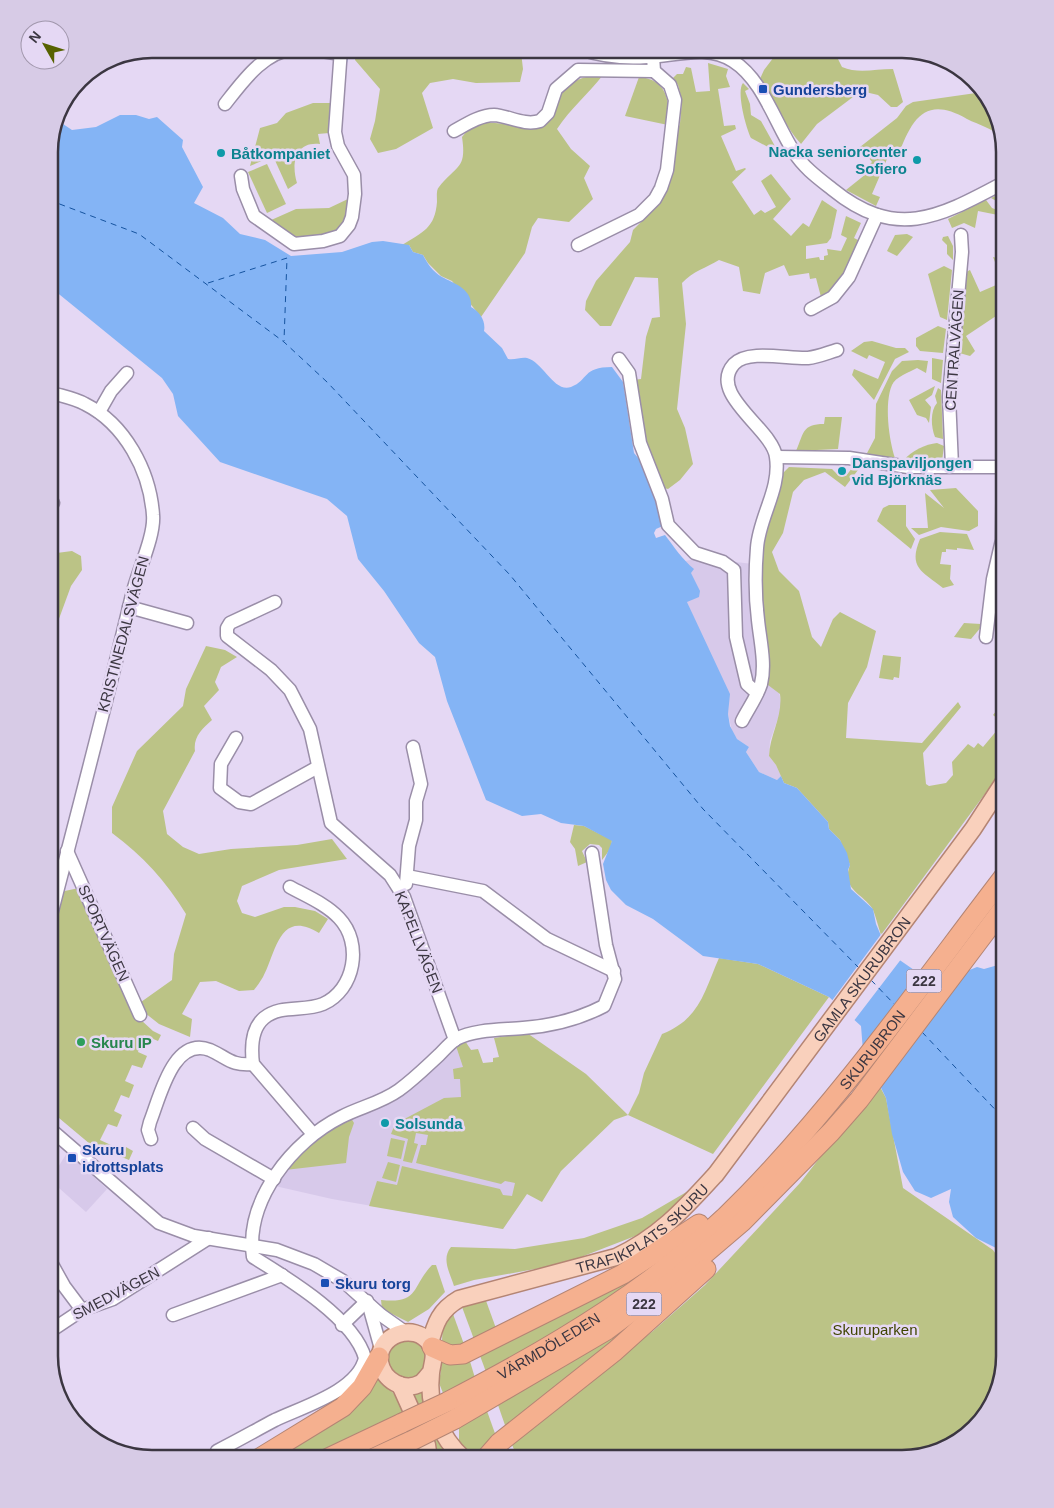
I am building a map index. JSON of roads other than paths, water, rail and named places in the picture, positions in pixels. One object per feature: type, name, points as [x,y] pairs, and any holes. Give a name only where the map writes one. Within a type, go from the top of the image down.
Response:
[{"type":"highway","name":"SKURUBRON","points":[[754,1199],[996,887]]},
{"type":"highway","name":"SKURUBRON","points":[[754,1199],[796,1180],[859,1100],[996,918]]},
{"type":"highway","points":[[431,1346],[450,1355],[463,1354],[623,1274],[694,1228],[754,1199]]},
{"type":"highway","points":[[494,1450],[504,1439],[660,1312],[754,1199]]},
{"type":"highway","name":"VÄRMDÖLEDEN","points":[[392,1450],[461,1416],[565,1336],[626,1295],[754,1199]]},
{"type":"highway","points":[[273,1450],[343,1407],[362,1387],[380,1353]]},
{"type":"highway","name":"VÄRMDÖLEDEN","points":[[344,1450],[453,1398],[510,1379]]},
{"type":"main road","name":"GAMLA SKURUBRON","points":[[716,1174],[973,829],[996,794]]},
{"type":"main road","name":"TRAFIKPLATS SKURU","points":[[380,1353],[388,1339],[408,1332],[453,1298],[482,1283],[562,1272],[616,1257],[640,1246],[674,1220],[716,1174]]},
{"type":"main road","points":[[453,1298],[438,1318],[431,1346],[434,1360],[431,1372],[432,1403],[444,1438],[455,1450]]},
{"type":"main road","points":[[408,1332],[421,1336],[431,1346]]},
{"type":"main road","points":[[380,1353],[386,1376],[400,1385],[428,1445],[428,1450]]},
{"type":"main road","points":[[400,1385],[417,1384],[431,1372]]},
{"type":"street","points":[[225,104],[252,71],[270,58]]},
{"type":"street","points":[[241,176],[243,190],[254,216],[272,226],[290,241],[300,244],[323,241],[334,239],[346,232],[352,217],[356,194],[354,175],[335,136],[341,58]]},
{"type":"street","points":[[653,58],[654,71]]},
{"type":"street","points":[[727,58],[748,74],[803,164],[839,194],[863,210],[877,215],[901,219],[938,215],[996,186]]},
{"type":"street","points":[[454,131],[468,123],[494,116],[527,122],[540,121],[548,113],[556,89],[578,70],[654,71],[670,85],[675,100],[666,170],[661,188],[655,199],[639,216],[578,245]]},
{"type":"street","points":[[810,309],[833,297],[849,277],[877,215]]},
{"type":"street","name":"CENTRALVÄGEN","points":[[952,466],[949,396],[962,235]]},
{"type":"street","points":[[742,721],[761,684],[762,669],[756,598],[757,546],[776,475],[776,458],[768,440],[734,400],[729,386],[731,369],[742,359],[760,356],[809,358],[837,350]]},
{"type":"street","points":[[619,359],[629,373],[640,443],[662,499],[668,525],[695,553],[723,562],[734,570],[736,637],[748,684],[756,693]]},
{"type":"street","points":[[99,412],[111,391],[127,373]]},
{"type":"street","name":"KRISTINEDALSVÄGEN","points":[[58,395],[84,403],[99,412],[131,444],[148,488],[154,516],[153,529],[138,571],[58,886]]},
{"type":"street","points":[[776,458],[850,458],[908,467],[996,467]]},
{"type":"street","points":[[986,636],[996,566]]},
{"type":"street","name":"KAPELLVÄGEN","points":[[275,602],[230,623],[227,628],[227,636],[271,670],[290,690],[310,728],[331,823],[390,875],[404,897],[455,1040]]},
{"type":"street","points":[[129,607],[187,623]]},
{"type":"street","points":[[236,738],[221,764],[220,788],[239,802],[251,804],[318,766]]},
{"type":"street","points":[[404,897],[420,784],[413,747]]},
{"type":"street","name":"SPORTVÄGEN","points":[[67,851],[140,1015]]},
{"type":"street","points":[[219,1450],[276,1420],[331,1395],[346,1384],[364,1364],[365,1358],[362,1348],[310,1293],[253,1256],[251,1246],[257,1212],[264,1193],[274,1178],[313,1134],[341,1116],[386,1098],[398,1090],[455,1040],[485,1032],[526,1028],[570,1020],[591,1013],[604,1006],[615,979],[606,946],[592,853]]},
{"type":"street","points":[[407,876],[482,891],[547,939],[614,971]]},
{"type":"street","points":[[290,887],[331,911],[340,919],[351,941],[353,965],[347,985],[332,1000],[320,1005],[276,1011],[264,1018],[256,1028],[253,1038],[251,1051],[253,1064],[313,1134]]},
{"type":"street","points":[[151,1138],[148,1130],[150,1122],[172,1067],[177,1059],[187,1050],[199,1047],[211,1051],[236,1065],[253,1064]]},
{"type":"street","points":[[193,1128],[205,1139],[274,1178]]},
{"type":"street","points":[[58,1136],[152,1219],[185,1233],[277,1250],[314,1264],[343,1281],[368,1301],[381,1315],[408,1332]]},
{"type":"street","name":"SMEDVÄGEN","points":[[58,1326],[82,1310],[113,1299],[209,1238]]},
{"type":"street","points":[[58,1275],[82,1310]]},
{"type":"street","points":[[173,1315],[282,1275]]},
{"type":"street","points":[[342,1325],[368,1301]]},
{"type":"street","points":[[368,1301],[380,1353]]},
{"type":"water","points":[[120,115],[136,115],[149,119],[157,117],[183,140],[182,147],[203,187],[194,203],[223,218],[240,234],[265,240],[291,256],[342,252],[372,242],[383,241],[409,245],[413,252],[423,255],[436,273],[466,291],[471,301],[471,307],[480,314],[483,320],[484,331],[502,348],[508,359],[527,358],[533,361],[554,382],[565,388],[577,384],[595,369],[612,367],[623,382],[634,453],[645,466],[665,525],[656,529],[654,533],[656,538],[665,535],[694,569],[691,573],[700,591],[699,597],[687,602],[730,694],[728,714],[730,726],[737,739],[749,747],[746,752],[759,772],[777,780],[781,776],[784,783],[797,788],[828,822],[829,829],[840,840],[847,853],[850,865],[848,870],[851,889],[873,909],[876,924],[888,952],[917,972],[962,973],[977,967],[984,969],[996,966],[996,1248],[976,1238],[953,1217],[949,1202],[951,1189],[931,1198],[915,1191],[903,1172],[892,1134],[886,1098],[863,1051],[861,1026],[829,997],[758,964],[703,956],[653,919],[626,905],[611,890],[606,880],[603,864],[612,841],[584,826],[561,823],[541,814],[522,816],[486,800],[447,701],[435,657],[419,643],[384,591],[358,559],[347,516],[327,499],[220,462],[178,416],[173,394],[162,378],[58,293],[58,139],[63,121],[63,124],[72,130],[96,127]]},
{"type":"waterway","points":[[346,62],[347,58]]},
{"type":"place","name":"Gundersberg","points":[[763,89]]},
{"type":"place","name":"Båtkompaniet","points":[[221,153]]},
{"type":"place","name":"Nacka seniorcenter Sofiero","points":[[917,160]]},
{"type":"place","name":"Danspaviljongen vid Björknäs","points":[[842,471]]},
{"type":"place","name":"Skuru IP","points":[[81,1042]]},
{"type":"place","name":"Solsunda","points":[[385,1123]]},
{"type":"place","name":"Skuru idrottsplats","points":[[72,1158]]},
{"type":"place","name":"Skuru torg","points":[[325,1283]]},
{"type":"park label","name":"Skuruparken","points":[[875,1329]]}]
